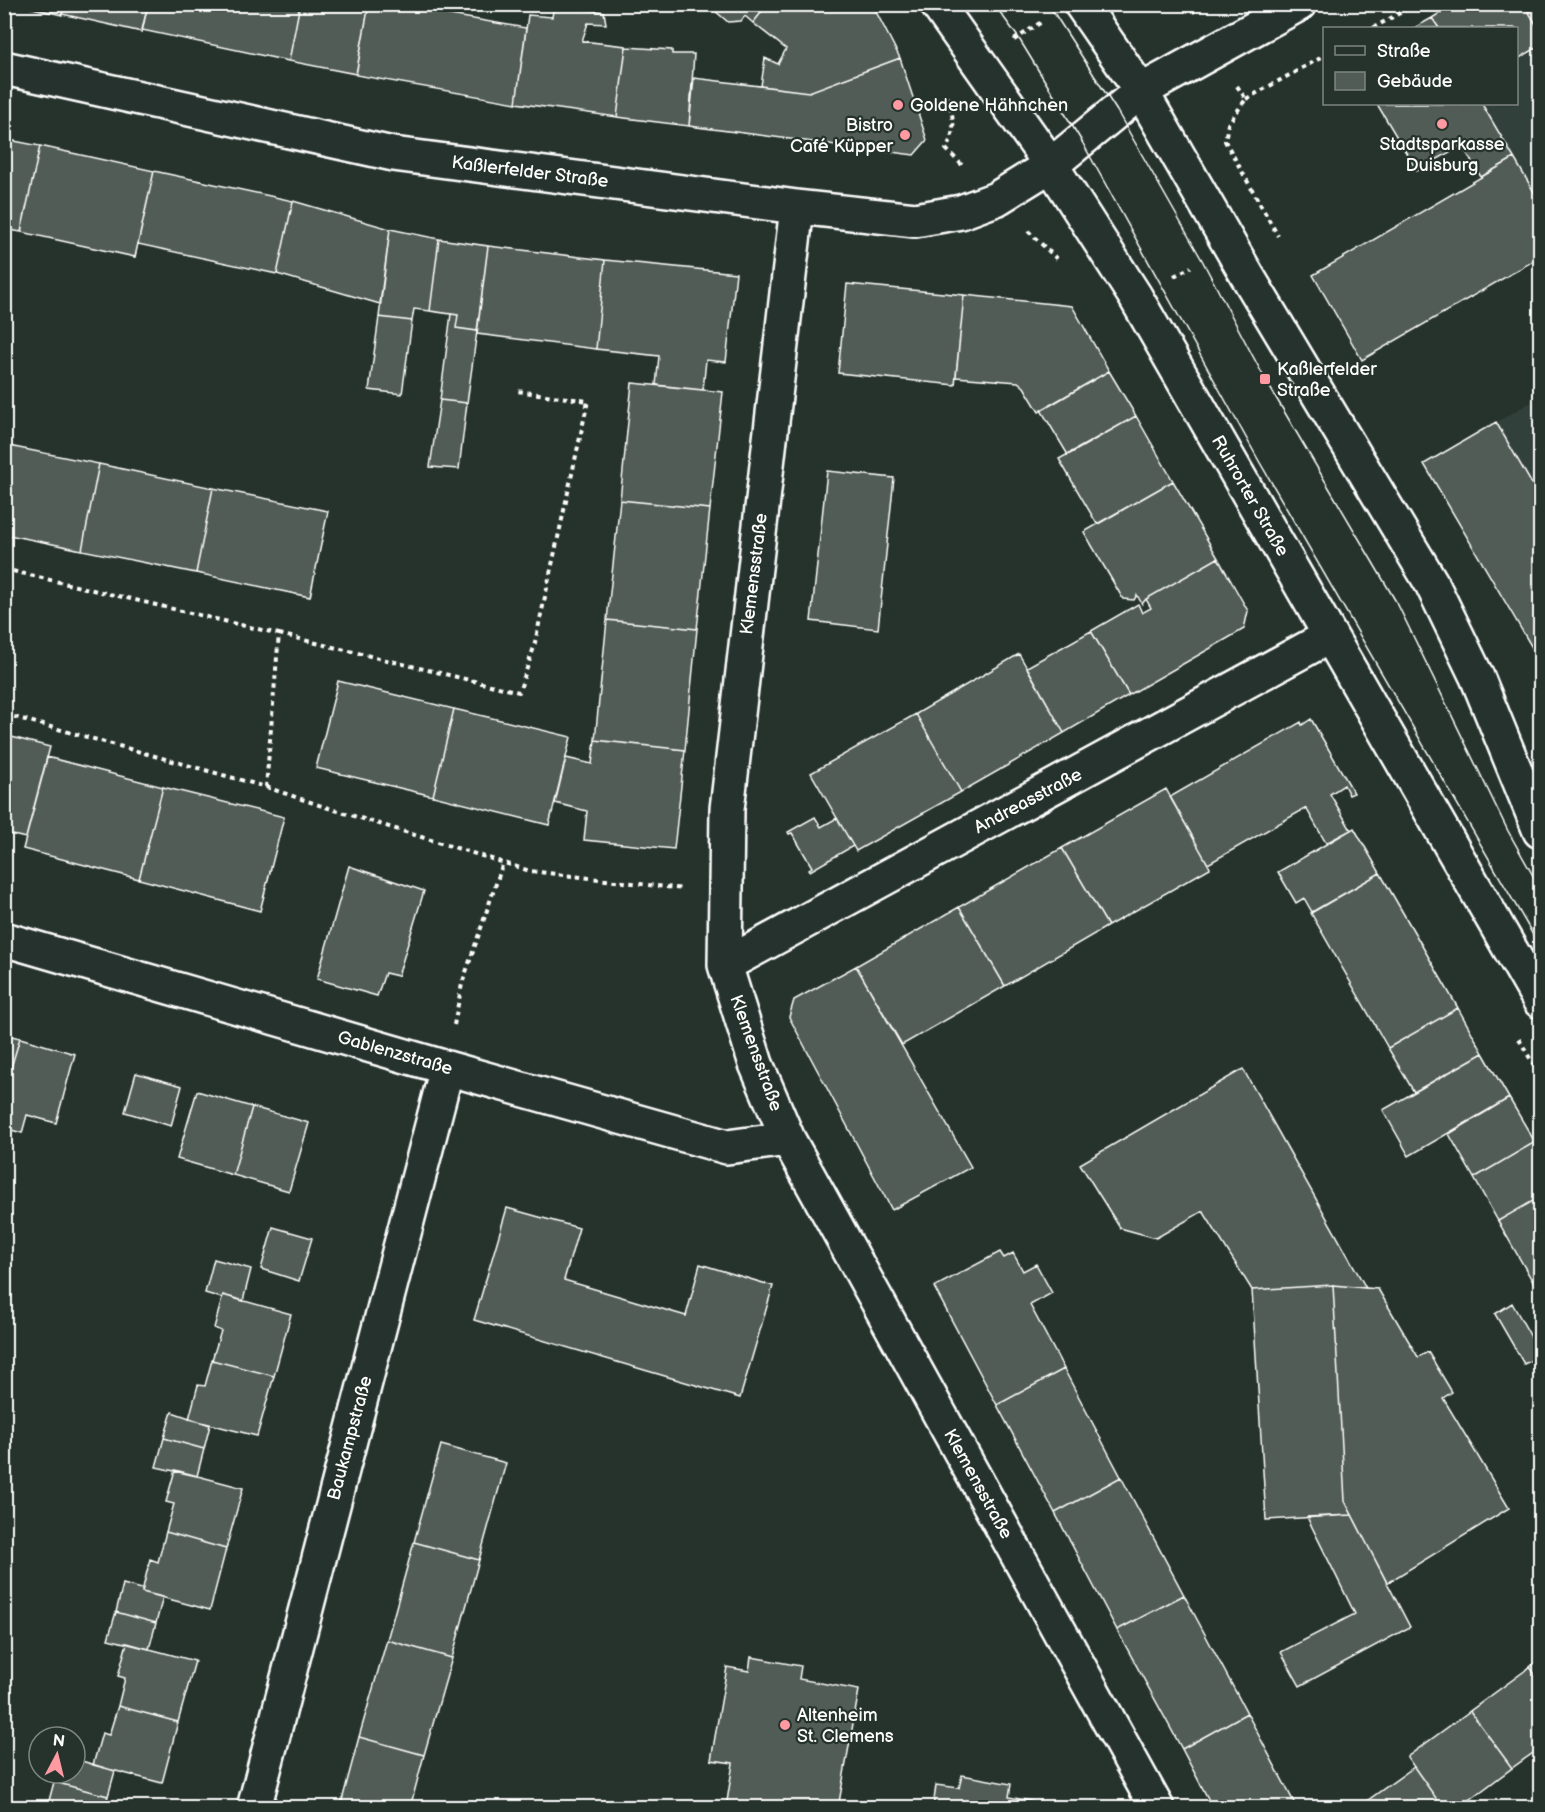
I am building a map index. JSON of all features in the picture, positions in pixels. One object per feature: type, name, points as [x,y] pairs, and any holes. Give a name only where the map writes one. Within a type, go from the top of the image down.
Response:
[{"type":"street","name":"Ruhrorter Straße","points":[[937,4],[1051,165],[1135,296],[1540,1001]]},
{"type":"street","points":[[1081,4],[1141,92],[1432,584],[1477,677],[1540,831]]},
{"type":"street","name":"Kaßlerfelder Straße","points":[[4,68],[393,154],[797,207],[915,220],[961,212],[996,199],[1051,165],[1141,92],[1299,4]]},
{"type":"street","name":"Klemensstraße","points":[[797,207],[727,809],[725,965],[756,1064],[788,1138],[1157,1808]]},
{"type":"street","name":"Andreasstraße","points":[[725,965],[1330,636]]},
{"type":"street","name":"Gablenzstraße","points":[[4,939],[727,1147],[788,1138]]},
{"type":"street","name":"Baukampstraße","points":[[254,1808],[447,1068]]},
{"type":"path","points":[[1176,4],[1193,10],[1214,50],[1246,99]]},
{"type":"path","points":[[1375,27],[1416,4]]},
{"type":"path","points":[[1135,296],[1272,225],[1225,141],[1228,124],[1246,99],[1323,57]]},
{"type":"path","points":[[945,90],[955,123],[946,149],[1063,265]]},
{"type":"path","points":[[4,569],[519,692],[534,647],[588,401],[518,391]]},
{"type":"path","points":[[266,787],[279,634]]},
{"type":"path","points":[[4,714],[266,787],[530,871],[726,894]]},
{"type":"path","points":[[447,1068],[462,984],[503,863]]},
{"type":"shaded area","points":[[1540,46],[1540,202],[1483,105],[1518,105],[1518,59]]},
{"type":"shaded area","points":[[1540,397],[1540,661],[1424,464]]},
{"type":"building","points":[[16,4],[64,4],[62,15]]},
{"type":"building","points":[[64,4],[148,4],[142,32],[62,14]]},
{"type":"building","points":[[148,4],[300,4],[289,61],[142,30]]},
{"type":"building","points":[[300,4],[369,4],[356,74],[289,61]]},
{"type":"building","points":[[369,4],[386,4],[526,28],[516,103],[356,75]]},
{"type":"building","points":[[707,4],[768,4],[753,23],[745,16],[741,21],[728,22]]},
{"type":"building","points":[[768,4],[872,4],[900,58],[809,92],[761,86],[765,58],[778,64],[786,49],[753,23]]},
{"type":"building","points":[[1454,4],[1524,4],[1540,31],[1540,46],[1518,59],[1518,27],[1438,27],[1432,18]]},
{"type":"building","points":[[1524,4],[1540,4],[1540,31]]},
{"type":"building","points":[[554,5],[604,12],[606,24],[588,23],[582,41],[626,46],[617,117],[516,103],[528,15],[552,17]]},
{"type":"building","points":[[1432,18],[1438,27],[1416,27]]},
{"type":"building","points":[[626,47],[672,50],[672,54],[694,54],[689,126],[617,117]]},
{"type":"building","points":[[900,58],[927,140],[914,155],[689,126],[694,78],[809,92]]},
{"type":"building","name":"Stadtsparkasse Duisburg","points":[[1378,105],[1483,105],[1514,158],[1481,177],[1462,145],[1417,171]]},
{"type":"building","points":[[4,139],[40,146],[21,232],[4,229]]},
{"type":"building","points":[[40,146],[154,171],[135,257],[21,232]]},
{"type":"building","points":[[1514,158],[1540,202],[1540,257],[1362,360],[1313,275]]},
{"type":"building","points":[[154,171],[293,201],[277,274],[138,244]]},
{"type":"building","points":[[293,201],[390,229],[380,304],[277,274]]},
{"type":"building","points":[[390,229],[439,239],[430,311],[414,309],[412,321],[379,317]]},
{"type":"building","points":[[439,239],[488,246],[477,331],[456,328],[458,315],[430,311]]},
{"type":"building","points":[[488,246],[605,260],[596,349],[477,334]]},
{"type":"building","points":[[605,260],[736,273],[726,362],[706,360],[703,390],[656,385],[659,356],[596,349]]},
{"type":"building","points":[[847,284],[964,295],[955,385],[838,373]]},
{"type":"building","points":[[964,295],[1072,306],[1109,371],[1039,412],[1024,387],[1018,382],[956,377]]},
{"type":"building","points":[[451,314],[458,315],[456,328],[477,331],[467,403],[440,400]]},
{"type":"building","points":[[379,317],[412,321],[402,394],[369,390]]},
{"type":"building","points":[[1109,371],[1136,416],[1068,455],[1041,410]]},
{"type":"building","points":[[632,383],[723,392],[710,509],[620,500]]},
{"type":"building","points":[[440,400],[467,403],[459,469],[430,467]]},
{"type":"building","points":[[1136,416],[1173,481],[1097,524],[1059,459]]},
{"type":"building","points":[[1496,422],[1540,498],[1540,661],[1424,464]]},
{"type":"building","points":[[4,445],[99,464],[82,550],[4,534]]},
{"type":"building","points":[[99,464],[213,488],[196,573],[82,550]]},
{"type":"building","points":[[827,471],[894,478],[878,629],[811,621]]},
{"type":"building","points":[[1173,481],[1218,558],[1146,599],[1142,604],[1137,595],[1134,600],[1123,599],[1084,532]]},
{"type":"building","points":[[213,488],[328,511],[310,597],[196,573]]},
{"type":"building","points":[[620,500],[710,509],[697,629],[607,620]]},
{"type":"building","points":[[1218,558],[1248,611],[1244,629],[1129,695],[1091,631],[1138,604],[1142,613],[1151,608],[1146,599]]},
{"type":"building","points":[[607,620],[697,629],[685,750],[595,740]]},
{"type":"building","points":[[1091,631],[1129,695],[1064,733],[1027,667]]},
{"type":"building","points":[[1019,654],[1064,733],[961,792],[916,714]]},
{"type":"building","points":[[338,681],[454,709],[433,796],[316,768]]},
{"type":"building","points":[[454,709],[571,737],[549,825],[433,796]]},
{"type":"building","points":[[916,714],[961,792],[856,851],[811,773]]},
{"type":"building","points":[[1311,719],[1354,793],[1349,795],[1344,785],[1330,794],[1351,830],[1326,843],[1306,808],[1208,864],[1170,797],[1301,722],[1302,725]]},
{"type":"building","points":[[4,735],[50,747],[26,838],[4,833]]},
{"type":"building","points":[[595,740],[685,750],[674,849],[584,840],[587,811],[555,803],[566,758],[592,764]]},
{"type":"building","points":[[47,757],[163,787],[139,879],[23,849]]},
{"type":"building","points":[[163,787],[284,817],[260,911],[139,879]]},
{"type":"building","points":[[1166,789],[1210,868],[1108,926],[1062,848]]},
{"type":"building","points":[[815,817],[821,827],[837,818],[853,846],[810,871],[812,867],[792,833],[788,832]]},
{"type":"building","points":[[1354,828],[1380,873],[1312,912],[1304,898],[1296,903],[1278,872]]},
{"type":"building","points":[[1062,848],[1108,926],[1005,986],[959,907]]},
{"type":"building","points":[[349,866],[424,891],[398,976],[385,973],[377,996],[317,979]]},
{"type":"building","points":[[1380,873],[1458,1008],[1388,1048],[1311,913]]},
{"type":"building","points":[[959,907],[1005,986],[902,1045],[856,966]]},
{"type":"building","points":[[856,966],[971,1167],[892,1210],[789,1017],[794,1000]]},
{"type":"building","points":[[1458,1008],[1483,1053],[1414,1092],[1388,1048]]},
{"type":"building","points":[[4,1034],[20,1038],[4,1091]]},
{"type":"building","points":[[20,1038],[75,1054],[56,1123],[27,1115],[22,1133],[4,1128],[4,1091]]},
{"type":"building","points":[[1483,1053],[1509,1098],[1409,1156],[1383,1110]]},
{"type":"building","points":[[1243,1069],[1366,1288],[1333,1285],[1252,1290],[1203,1211],[1156,1238],[1120,1228],[1080,1164]]},
{"type":"building","points":[[136,1073],[182,1086],[171,1126],[125,1112]]},
{"type":"building","points":[[197,1091],[252,1107],[233,1175],[177,1159]]},
{"type":"building","points":[[1509,1098],[1535,1142],[1474,1178],[1449,1134]]},
{"type":"building","points":[[252,1107],[309,1123],[289,1191],[233,1175]]},
{"type":"building","points":[[1535,1142],[1540,1151],[1540,1197],[1498,1221],[1474,1178]]},
{"type":"building","points":[[1540,1197],[1540,1294],[1498,1221]]},
{"type":"building","points":[[507,1208],[579,1228],[564,1280],[686,1316],[700,1264],[773,1286],[740,1398],[474,1320]]},
{"type":"building","points":[[273,1227],[312,1238],[299,1281],[261,1269]]},
{"type":"building","points":[[1000,1252],[1004,1258],[1013,1253],[1023,1271],[1036,1264],[1052,1293],[1030,1305],[1064,1369],[997,1405],[934,1287]]},
{"type":"building","points":[[214,1259],[251,1269],[243,1301],[205,1293]]},
{"type":"building","points":[[1333,1285],[1378,1289],[1418,1357],[1428,1352],[1452,1392],[1443,1398],[1509,1508],[1387,1583],[1345,1501]]},
{"type":"building","points":[[1333,1285],[1345,1501],[1352,1515],[1266,1520],[1252,1290]]},
{"type":"building","points":[[223,1295],[291,1314],[274,1376],[212,1360],[221,1331],[214,1328]]},
{"type":"building","points":[[1512,1303],[1540,1353],[1540,1356],[1524,1364],[1495,1314]]},
{"type":"building","points":[[212,1360],[274,1376],[257,1436],[189,1419],[198,1385],[205,1386]]},
{"type":"building","points":[[1064,1369],[1121,1477],[1055,1513],[997,1405]]},
{"type":"building","points":[[172,1412],[210,1425],[204,1449],[164,1438]]},
{"type":"building","points":[[164,1438],[204,1449],[197,1476],[156,1467]]},
{"type":"building","points":[[441,1445],[506,1463],[479,1560],[414,1542]]},
{"type":"building","points":[[175,1470],[243,1488],[226,1549],[166,1532],[174,1504],[166,1502]]},
{"type":"building","points":[[1121,1477],[1184,1595],[1117,1630],[1055,1513]]},
{"type":"building","points":[[1352,1515],[1410,1627],[1300,1686],[1281,1652],[1355,1614],[1307,1517]]},
{"type":"building","points":[[166,1532],[226,1549],[210,1610],[142,1592],[150,1559],[158,1562]]},
{"type":"building","points":[[414,1542],[479,1560],[452,1658],[387,1640]]},
{"type":"building","points":[[123,1584],[163,1597],[156,1623],[116,1612]]},
{"type":"building","points":[[1184,1595],[1247,1713],[1182,1749],[1117,1630]]},
{"type":"building","points":[[116,1612],[156,1623],[149,1649],[108,1639]]},
{"type":"building","points":[[387,1640],[452,1658],[424,1755],[359,1737]]},
{"type":"building","points":[[127,1643],[195,1661],[178,1722],[118,1706],[125,1678],[118,1676]]},
{"type":"building","name":"Altenheim St. Clemens","points":[[751,1657],[801,1666],[799,1679],[859,1690],[838,1808],[726,1808],[733,1763],[711,1760],[727,1667],[749,1671]]},
{"type":"building","points":[[1540,1659],[1540,1682],[1530,1667]]},
{"type":"building","points":[[1530,1667],[1540,1682],[1540,1748],[1512,1768],[1470,1711]]},
{"type":"building","points":[[118,1706],[178,1722],[162,1783],[93,1765],[102,1733],[109,1735]]},
{"type":"building","points":[[1470,1711],[1512,1768],[1459,1808],[1443,1808],[1407,1757]]},
{"type":"building","points":[[1247,1713],[1297,1808],[1213,1808],[1182,1749]]},
{"type":"building","points":[[359,1737],[424,1755],[410,1808],[340,1808]]},
{"type":"building","points":[[87,1763],[115,1771],[108,1796],[66,1785],[87,1785]]},
{"type":"building","points":[[1414,1767],[1443,1808],[1357,1808]]},
{"type":"building","points":[[962,1775],[1011,1784],[1009,1797],[1068,1808],[933,1808],[936,1785],[959,1788]]},
{"type":"building","points":[[53,1785],[66,1785],[108,1796],[105,1808],[47,1808]]},
{"type":"tram line","points":[[994,4],[1018,37],[1081,140],[1259,461],[1540,947]]},
{"type":"tram line","points":[[1046,4],[1117,111],[1202,260],[1265,379],[1398,605],[1508,831],[1540,888]]},
{"type":"place","name":"Goldene Hähnchen","points":[[898,105]]},
{"type":"place","name":"Stadtsparkasse Duisburg","points":[[1442,124]]},
{"type":"place","name":"Bistro Café Küpper","points":[[905,135]]},
{"type":"place","name":"Kaßlerfelder Straße","points":[[1265,379]]},
{"type":"place","name":"Altenheim St. Clemens","points":[[785,1725]]}]
